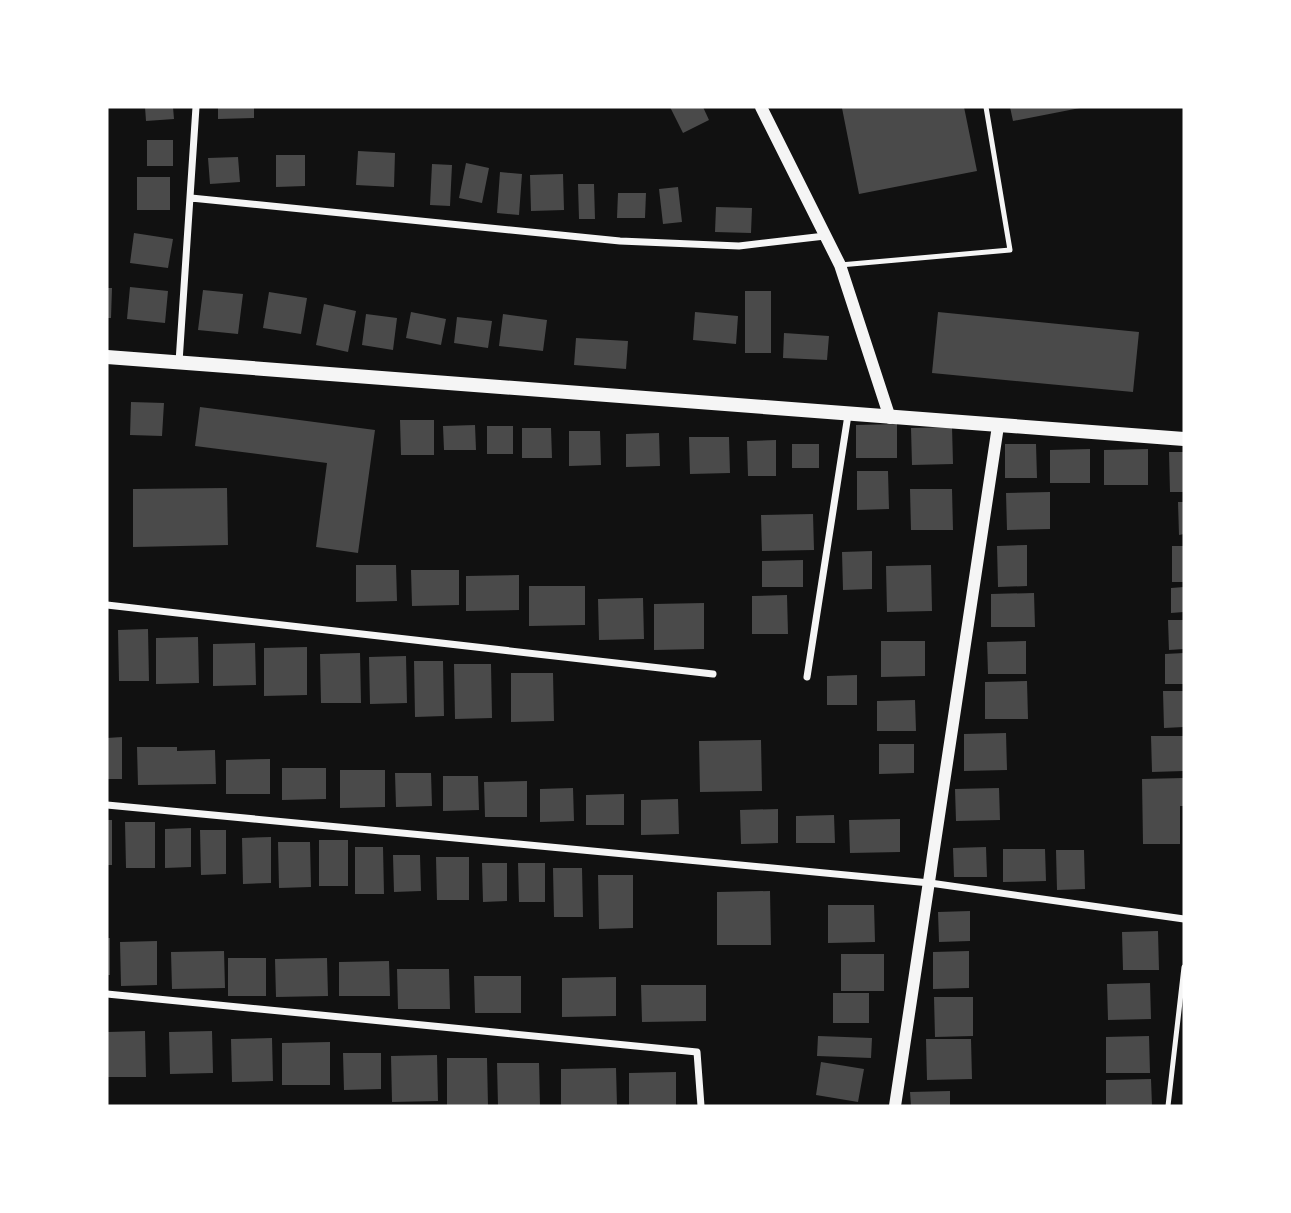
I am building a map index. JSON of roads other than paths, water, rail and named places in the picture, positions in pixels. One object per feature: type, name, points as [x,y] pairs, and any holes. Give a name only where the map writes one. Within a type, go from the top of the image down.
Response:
[{"type":"main road","points":[[107,357],[1184,439]]},
{"type":"street","points":[[179,362],[196,107]]},
{"type":"street","points":[[761,107],[840,265],[890,418]]},
{"type":"street","points":[[191,198],[620,241],[739,246],[825,236]]},
{"type":"street","points":[[807,677],[848,415]]},
{"type":"street","points":[[895,1106],[998,426]]},
{"type":"street","points":[[107,605],[713,674]]},
{"type":"street","points":[[107,805],[930,883],[1184,919]]},
{"type":"street","points":[[107,994],[698,1052],[701,1106]]},
{"type":"lane","points":[[840,265],[1010,250],[986,107]]},
{"type":"lane","points":[[1168,1106],[1184,967]]}]
